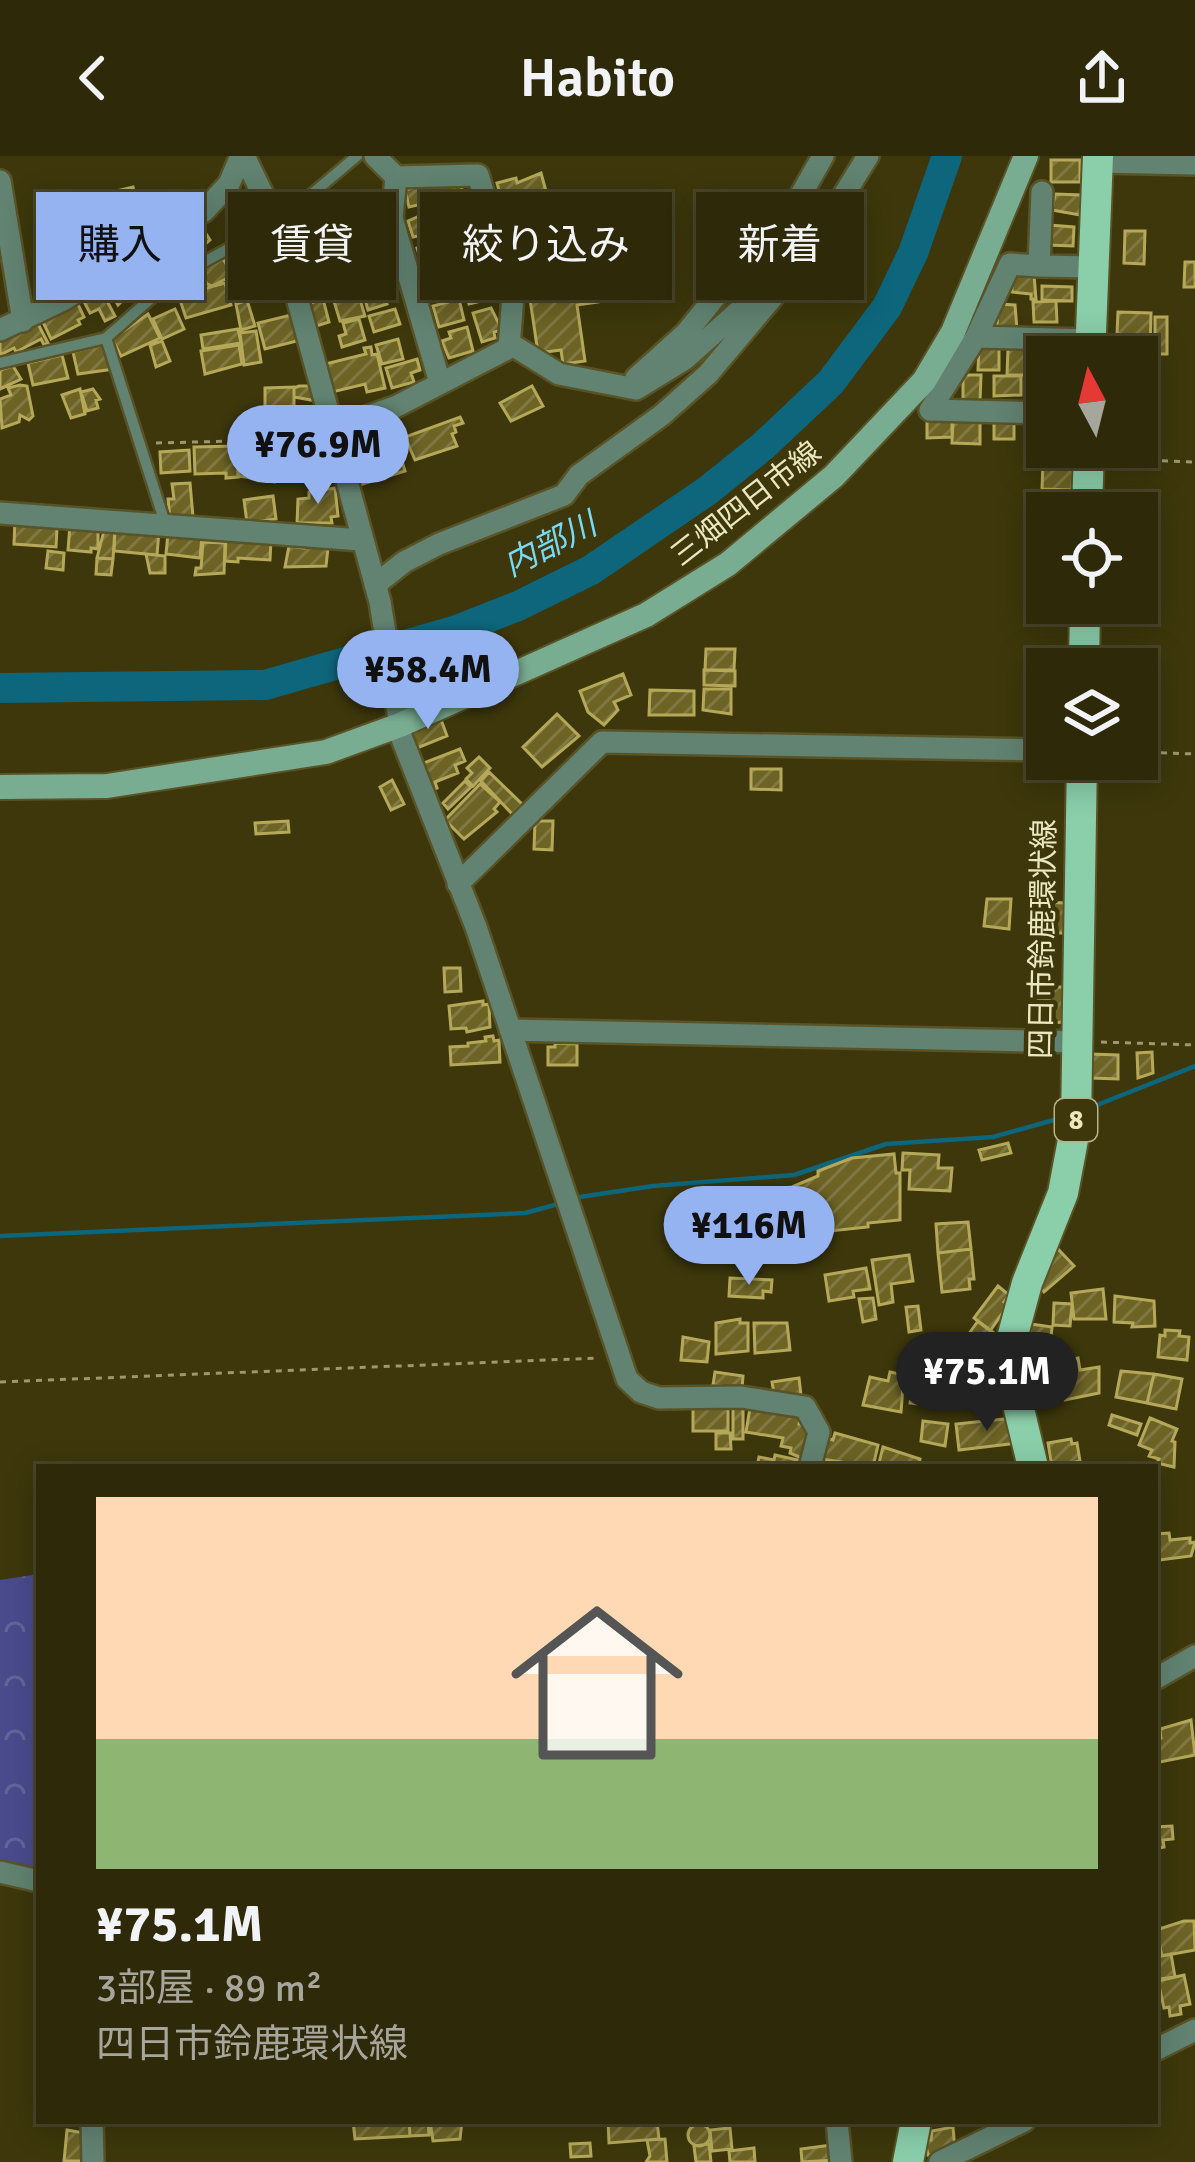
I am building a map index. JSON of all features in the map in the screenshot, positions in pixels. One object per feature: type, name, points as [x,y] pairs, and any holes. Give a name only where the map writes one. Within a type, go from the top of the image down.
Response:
[{"type":"main road","name":"三畑四日市線","points":[[0,787],[74,789],[200,775],[326,752],[646,615],[728,564],[834,476],[924,381],[953,332],[1026,156]]},
{"type":"main road","points":[[1090,336],[1098,159]]},
{"type":"main road","name":"四日市鈴鹿環状線","points":[[1032,1464],[1012,1380],[1011,1342],[1063,1193],[1076,1124],[1082,780]]},
{"type":"main road","points":[[908,2162],[915,2124]]},
{"type":"street","points":[[243,156],[261,192]]},
{"type":"street","points":[[0,330],[23,321],[204,211],[229,184],[243,156]]},
{"type":"street","points":[[375,156],[396,177],[478,175],[483,192]]},
{"type":"street","points":[[627,387],[686,332],[763,238],[782,228],[823,156]]},
{"type":"street","points":[[845,192],[868,156]]},
{"type":"street","points":[[1098,159],[1195,164]]},
{"type":"street","points":[[396,177],[392,218],[440,383]]},
{"type":"street","points":[[0,183],[23,321]]},
{"type":"street","points":[[1039,266],[1042,192]]},
{"type":"street","points":[[1026,412],[930,410],[976,337],[1010,264],[1091,267]]},
{"type":"street","points":[[297,300],[377,594],[398,725],[511,1030],[618,1357],[633,1387],[652,1396],[741,1397],[805,1406],[819,1432],[811,1464]]},
{"type":"street","points":[[333,434],[509,349],[514,300]]},
{"type":"street","points":[[509,343],[560,374],[636,389],[685,359],[752,300]]},
{"type":"street","points":[[377,594],[404,562],[564,495],[578,475],[662,415],[708,374],[770,300]]},
{"type":"street","points":[[976,337],[1026,342]]},
{"type":"street","points":[[0,513],[362,540]]},
{"type":"street","points":[[458,884],[602,742],[1026,750]]},
{"type":"street","points":[[511,1030],[1078,1042]]},
{"type":"street","points":[[1158,1677],[1195,1656]]},
{"type":"street","points":[[0,1872],[36,1880]]},
{"type":"street","points":[[1158,2048],[1195,2030]]},
{"type":"street","points":[[92,2124],[94,2162]]},
{"type":"street","points":[[836,2124],[841,2162]]},
{"type":"street","points":[[940,2162],[1018,2124]]},
{"type":"lane","points":[[317,192],[356,156]]},
{"type":"lane","points":[[0,362],[106,338],[173,279],[228,249]]},
{"type":"lane","points":[[106,338],[165,524]]},
{"type":"path","points":[[142,443],[333,434]]},
{"type":"path","points":[[1158,459],[1195,462]]},
{"type":"path","points":[[1158,753],[1195,754]]},
{"type":"path","points":[[1078,1042],[1195,1045]]},
{"type":"path","points":[[0,1382],[618,1357]]},
{"type":"green space","points":[[36,1574],[36,1868],[0,1860],[0,1580]]},
{"type":"building","points":[[1051,160],[1080,160],[1080,182],[1051,182]]},
{"type":"building","points":[[541,173],[546,192],[499,192],[497,183],[516,178],[517,183]]},
{"type":"building","points":[[460,182],[463,192],[440,192],[439,187]]},
{"type":"building","points":[[426,184],[428,192],[420,192],[420,204],[409,207],[405,190]]},
{"type":"building","points":[[1055,194],[1081,195],[1080,215],[1052,210]]},
{"type":"building","points":[[420,216],[420,236],[413,237],[408,221]]},
{"type":"building","points":[[1049,225],[1074,227],[1073,246],[1048,245]]},
{"type":"building","points":[[1125,231],[1145,231],[1144,264],[1124,263]]},
{"type":"building","points":[[223,259],[228,278],[212,286],[204,278],[204,269]]},
{"type":"building","points":[[1185,262],[1195,262],[1195,287],[1184,287]]},
{"type":"building","points":[[1012,275],[1034,275],[1036,299],[1012,292]]},
{"type":"building","points":[[225,283],[231,305],[186,318],[180,300],[204,300],[204,289]]},
{"type":"building","points":[[1042,286],[1072,287],[1072,301],[1042,300]]},
{"type":"building","points":[[76,300],[84,317],[78,320],[80,324],[51,339],[41,318]]},
{"type":"building","points":[[83,300],[106,300],[115,316],[105,321],[99,309],[90,313]]},
{"type":"building","points":[[247,300],[255,326],[241,330],[236,304]]},
{"type":"building","points":[[323,300],[329,322],[310,328],[304,305]]},
{"type":"building","points":[[334,300],[360,300],[365,316],[340,321]]},
{"type":"building","points":[[365,300],[386,300],[387,304],[368,310]]},
{"type":"building","points":[[459,300],[464,320],[439,327],[433,306]]},
{"type":"building","points":[[530,300],[598,300],[577,305],[585,361],[563,364],[561,350],[538,353]]},
{"type":"building","points":[[1056,301],[1057,322],[1034,322],[1033,302]]},
{"type":"building","points":[[998,304],[1015,305],[1017,330],[997,329]]},
{"type":"building","points":[[491,308],[502,330],[482,342],[473,313]]},
{"type":"building","points":[[175,309],[184,329],[162,339],[153,319]]},
{"type":"building","points":[[395,309],[400,324],[374,332],[369,316]]},
{"type":"building","points":[[1118,312],[1151,313],[1150,336],[1117,334]]},
{"type":"building","points":[[148,314],[160,338],[121,356],[112,339]]},
{"type":"building","points":[[295,314],[301,340],[265,349],[258,323]]},
{"type":"building","points":[[1155,317],[1167,317],[1167,354],[1158,354]]},
{"type":"building","points":[[359,319],[365,340],[342,347],[343,323]]},
{"type":"building","points":[[36,320],[48,343],[44,345],[41,339],[0,355],[0,336]]},
{"type":"building","points":[[467,327],[473,351],[449,358],[442,341],[451,338],[449,332]]},
{"type":"building","points":[[238,329],[241,343],[203,349],[201,335]]},
{"type":"building","points":[[256,331],[261,362],[244,365],[240,333]]},
{"type":"building","points":[[398,339],[403,359],[382,364],[376,345]]},
{"type":"building","points":[[162,341],[170,361],[156,367],[150,345]]},
{"type":"building","points":[[105,344],[114,369],[78,374],[73,352]]},
{"type":"building","points":[[239,345],[242,364],[205,374],[201,351]]},
{"type":"building","points":[[371,347],[385,388],[367,392],[365,384],[328,393],[321,365],[366,354],[364,348]]},
{"type":"building","points":[[979,347],[999,347],[999,370],[978,370]]},
{"type":"building","points":[[1026,347],[1026,375],[1007,375],[1008,349]]},
{"type":"building","points":[[62,355],[68,378],[33,385],[28,363]]},
{"type":"building","points":[[417,359],[420,370],[411,373],[414,382],[392,388],[386,368]]},
{"type":"building","points":[[13,366],[21,379],[0,389],[0,370]]},
{"type":"building","points":[[963,375],[981,375],[980,402],[963,401]]},
{"type":"building","points":[[994,376],[1021,376],[1021,395],[994,396]]},
{"type":"building","points":[[27,386],[33,416],[29,420],[20,415],[19,422],[2,428],[0,399],[11,395],[8,388]]},
{"type":"building","points":[[313,386],[317,401],[294,397],[294,388]]},
{"type":"building","points":[[532,386],[543,406],[511,421],[500,403]]},
{"type":"building","points":[[294,387],[294,408],[265,409],[265,388]]},
{"type":"building","points":[[80,389],[85,414],[71,418],[62,395]]},
{"type":"building","points":[[93,389],[100,399],[96,400],[98,408],[87,411],[81,392]]},
{"type":"building","points":[[460,417],[463,423],[454,426],[452,434],[457,446],[415,460],[405,437]]},
{"type":"building","points":[[394,419],[403,444],[349,468],[339,439]]},
{"type":"building","points":[[927,419],[952,419],[952,437],[927,438]]},
{"type":"building","points":[[980,420],[980,444],[952,443],[953,421]]},
{"type":"building","points":[[994,420],[1014,422],[1014,439],[994,439]]},
{"type":"building","points":[[322,424],[323,435],[291,436],[291,425]]},
{"type":"building","points":[[270,442],[274,482],[239,476],[239,443]]},
{"type":"building","points":[[325,444],[324,472],[317,472],[316,479],[273,469],[274,445]]},
{"type":"building","points":[[237,446],[238,477],[195,474],[194,447]]},
{"type":"building","points":[[189,450],[190,471],[161,473],[160,452]]},
{"type":"building","points":[[399,451],[405,471],[356,486],[353,475],[367,471],[364,462]]},
{"type":"building","points":[[1043,468],[1073,468],[1072,490],[1042,489]]},
{"type":"building","points":[[190,483],[193,517],[170,519],[172,484]]},
{"type":"building","points":[[335,488],[338,516],[331,517],[332,523],[297,523],[298,499]]},
{"type":"building","points":[[273,496],[276,519],[247,523],[244,500]]},
{"type":"building","points":[[15,519],[57,528],[56,547],[14,544]]},
{"type":"building","points":[[70,525],[98,528],[98,549],[68,550]]},
{"type":"building","points":[[105,527],[115,528],[113,559],[97,558]]},
{"type":"building","points":[[115,531],[159,531],[157,555],[114,551]]},
{"type":"building","points":[[168,533],[202,536],[200,558],[166,554]]},
{"type":"building","points":[[226,537],[271,540],[270,560],[225,561]]},
{"type":"building","points":[[203,542],[225,543],[224,573],[195,575],[196,568],[201,568]]},
{"type":"building","points":[[289,546],[328,548],[326,566],[285,567]]},
{"type":"building","points":[[48,551],[64,553],[63,570],[46,568]]},
{"type":"building","points":[[146,554],[165,556],[165,573],[150,573]]},
{"type":"building","points":[[97,558],[113,559],[111,575],[96,574]]},
{"type":"building","points":[[706,649],[735,649],[734,670],[705,670]]},
{"type":"building","points":[[704,670],[735,671],[735,686],[704,685]]},
{"type":"building","points":[[623,674],[631,695],[614,702],[618,710],[604,725],[588,712],[580,691]]},
{"type":"building","points":[[704,689],[731,689],[731,714],[703,710]]},
{"type":"building","points":[[650,690],[694,691],[694,715],[649,715]]},
{"type":"building","points":[[557,714],[579,736],[542,767],[523,747]]},
{"type":"building","points":[[440,717],[447,736],[417,748],[410,729]]},
{"type":"building","points":[[460,749],[465,761],[455,765],[458,773],[435,782],[437,788],[431,790],[421,764]]},
{"type":"building","points":[[479,757],[490,768],[473,786],[466,779],[472,773],[467,768]]},
{"type":"building","points":[[751,769],[781,769],[781,790],[751,789]]},
{"type":"building","points":[[489,772],[524,806],[514,816],[481,781]]},
{"type":"building","points":[[392,780],[404,804],[391,810],[380,787]]},
{"type":"building","points":[[465,781],[471,787],[448,809],[443,803]]},
{"type":"building","points":[[480,784],[500,802],[494,809],[497,812],[464,839],[445,820]]},
{"type":"building","points":[[288,821],[289,832],[256,834],[255,823]]},
{"type":"building","points":[[535,821],[553,821],[552,850],[534,849]]},
{"type":"building","points":[[987,899],[1011,899],[1009,929],[984,926]]},
{"type":"building","points":[[1032,902],[1068,903],[1068,933],[1032,933]]},
{"type":"building","points":[[1033,964],[1050,964],[1050,988],[1033,988]]},
{"type":"building","points":[[444,968],[460,968],[461,991],[445,992]]},
{"type":"building","points":[[1049,987],[1068,987],[1066,1022],[1030,1024],[1031,1000],[1049,1000]]},
{"type":"building","points":[[489,1004],[490,1027],[467,1032],[466,1028],[451,1029],[449,1006]]},
{"type":"building","points":[[493,1036],[494,1041],[499,1040],[500,1062],[451,1065],[450,1047]]},
{"type":"building","points":[[577,1044],[577,1065],[548,1065],[548,1047]]},
{"type":"building","points":[[1152,1052],[1153,1073],[1138,1078],[1137,1053]]},
{"type":"building","points":[[1090,1054],[1118,1055],[1118,1079],[1090,1078]]},
{"type":"building","points":[[1008,1143],[1011,1153],[982,1160],[979,1150]]},
{"type":"building","points":[[903,1153],[939,1155],[938,1168],[952,1168],[950,1191],[909,1189],[910,1170],[902,1170]]},
{"type":"building","points":[[894,1154],[896,1173],[900,1173],[900,1220],[772,1237],[768,1189],[792,1187],[852,1158]]},
{"type":"building","points":[[968,1222],[971,1249],[938,1253],[936,1224]]},
{"type":"building","points":[[971,1249],[974,1279],[969,1279],[970,1289],[942,1292],[938,1253]]},
{"type":"building","points":[[1058,1249],[1074,1266],[1044,1292],[1038,1285],[1050,1255]]},
{"type":"building","points":[[909,1255],[913,1281],[891,1284],[893,1302],[879,1305],[872,1260]]},
{"type":"building","points":[[866,1268],[870,1289],[829,1301],[825,1275]]},
{"type":"building","points":[[730,1278],[772,1280],[771,1292],[763,1291],[763,1298],[729,1296]]},
{"type":"building","points":[[998,1286],[1009,1295],[1004,1302],[1008,1305],[990,1331],[974,1318]]},
{"type":"building","points":[[1103,1289],[1106,1319],[1074,1319],[1071,1293]]},
{"type":"building","points":[[1115,1296],[1154,1301],[1155,1326],[1114,1322]]},
{"type":"building","points":[[873,1298],[876,1319],[863,1322],[859,1299]]},
{"type":"building","points":[[1054,1303],[1072,1304],[1070,1326],[1053,1325]]},
{"type":"building","points":[[918,1306],[921,1330],[909,1332],[906,1307]]},
{"type":"building","points":[[740,1319],[748,1323],[748,1351],[716,1354],[716,1323]]},
{"type":"building","points":[[978,1321],[994,1333],[992,1359],[968,1335]]},
{"type":"building","points":[[754,1323],[787,1323],[790,1350],[755,1353]]},
{"type":"building","points":[[1031,1324],[1052,1327],[1049,1359],[1027,1356]]},
{"type":"building","points":[[1165,1330],[1189,1337],[1187,1360],[1158,1357]]},
{"type":"building","points":[[683,1337],[709,1342],[707,1362],[681,1360]]},
{"type":"building","points":[[1078,1358],[1080,1370],[1099,1367],[1099,1393],[1065,1400],[1061,1362]]},
{"type":"building","points":[[916,1362],[939,1365],[933,1406],[910,1403]]},
{"type":"building","points":[[941,1365],[984,1368],[983,1390],[940,1387]]},
{"type":"building","points":[[1054,1371],[1057,1395],[1029,1399],[1026,1375]]},
{"type":"building","points":[[1121,1371],[1154,1374],[1147,1403],[1116,1397]]},
{"type":"building","points":[[715,1372],[743,1376],[742,1389],[713,1385]]},
{"type":"building","points":[[890,1372],[904,1375],[901,1412],[863,1405],[870,1377],[888,1381]]},
{"type":"building","points":[[1154,1374],[1182,1379],[1176,1409],[1147,1403]]},
{"type":"building","points":[[799,1378],[801,1395],[775,1399],[772,1382]]},
{"type":"building","points":[[997,1383],[1002,1402],[989,1406],[984,1387]]},
{"type":"building","points":[[728,1407],[728,1431],[693,1431],[693,1408]]},
{"type":"building","points":[[733,1407],[743,1407],[743,1439],[733,1439]]},
{"type":"building","points":[[750,1408],[801,1416],[799,1424],[809,1426],[804,1459],[781,1446],[783,1438],[746,1432]]},
{"type":"building","points":[[1112,1415],[1141,1424],[1137,1435],[1109,1425]]},
{"type":"building","points":[[1014,1418],[1018,1443],[959,1450],[956,1424]]},
{"type":"building","points":[[1150,1418],[1177,1429],[1172,1441],[1174,1467],[1157,1463],[1159,1459],[1149,1456],[1152,1450],[1139,1445]]},
{"type":"building","points":[[923,1421],[948,1424],[945,1446],[921,1441]]},
{"type":"building","points":[[716,1433],[730,1433],[731,1449],[716,1449]]},
{"type":"building","points":[[835,1433],[878,1445],[874,1464],[822,1459],[827,1438],[833,1440]]},
{"type":"building","points":[[1071,1439],[1072,1444],[1077,1443],[1080,1461],[1052,1464],[1048,1443]]},
{"type":"building","points":[[883,1447],[920,1459],[919,1464],[879,1464]]},
{"type":"building","points":[[775,1455],[802,1461],[758,1464],[759,1457],[774,1460]]},
{"type":"building","points":[[1169,1533],[1170,1540],[1190,1538],[1190,1543],[1195,1542],[1191,1556],[1159,1560],[1158,1534]]},
{"type":"building","points":[[1191,1720],[1195,1755],[1158,1762],[1160,1729]]},
{"type":"building","points":[[1172,1826],[1173,1839],[1163,1840],[1164,1847],[1158,1848],[1158,1827]]},
{"type":"building","points":[[1194,1921],[1195,1950],[1162,1956],[1158,1929]]},
{"type":"building","points":[[1171,1954],[1175,1977],[1159,1979],[1158,1956]]},
{"type":"building","points":[[1184,1975],[1190,2004],[1180,2006],[1181,2014],[1170,2016],[1158,1981]]},
{"type":"building","points":[[353,2124],[409,2124],[410,2136],[355,2139]]},
{"type":"building","points":[[409,2124],[428,2124],[429,2135],[410,2136]]},
{"type":"building","points":[[430,2124],[462,2124],[460,2139],[433,2141]]},
{"type":"building","points":[[608,2124],[657,2124],[659,2139],[609,2143]]},
{"type":"building","points":[[699,2124],[710,2135],[699,2146],[688,2135]]},
{"type":"building","points":[[953,2127],[955,2150],[928,2155],[925,2141],[931,2140],[932,2131]]},
{"type":"building","points":[[730,2128],[732,2149],[712,2151],[710,2130]]},
{"type":"building","points":[[67,2130],[84,2133],[84,2161],[64,2161]]},
{"type":"building","points":[[665,2139],[667,2162],[646,2162],[650,2156],[647,2140]]},
{"type":"building","points":[[590,2143],[591,2156],[571,2157],[570,2144]]},
{"type":"building","points":[[709,2144],[711,2162],[696,2162],[694,2146]]},
{"type":"building","points":[[832,2145],[834,2160],[802,2162],[801,2149]]},
{"type":"building","points":[[754,2148],[755,2162],[730,2162],[729,2151]]},
{"type":"waterway","name":"内部川","points":[[0,688],[265,685],[454,631],[591,570],[707,491],[831,382],[887,307],[913,253],[947,156]]},
{"type":"waterway","points":[[1092,1107],[1195,1066]]},
{"type":"waterway","points":[[573,1198],[653,1186],[794,1175],[886,1144],[993,1137],[1061,1118]]},
{"type":"waterway","points":[[0,1236],[525,1213],[562,1203]]}]
